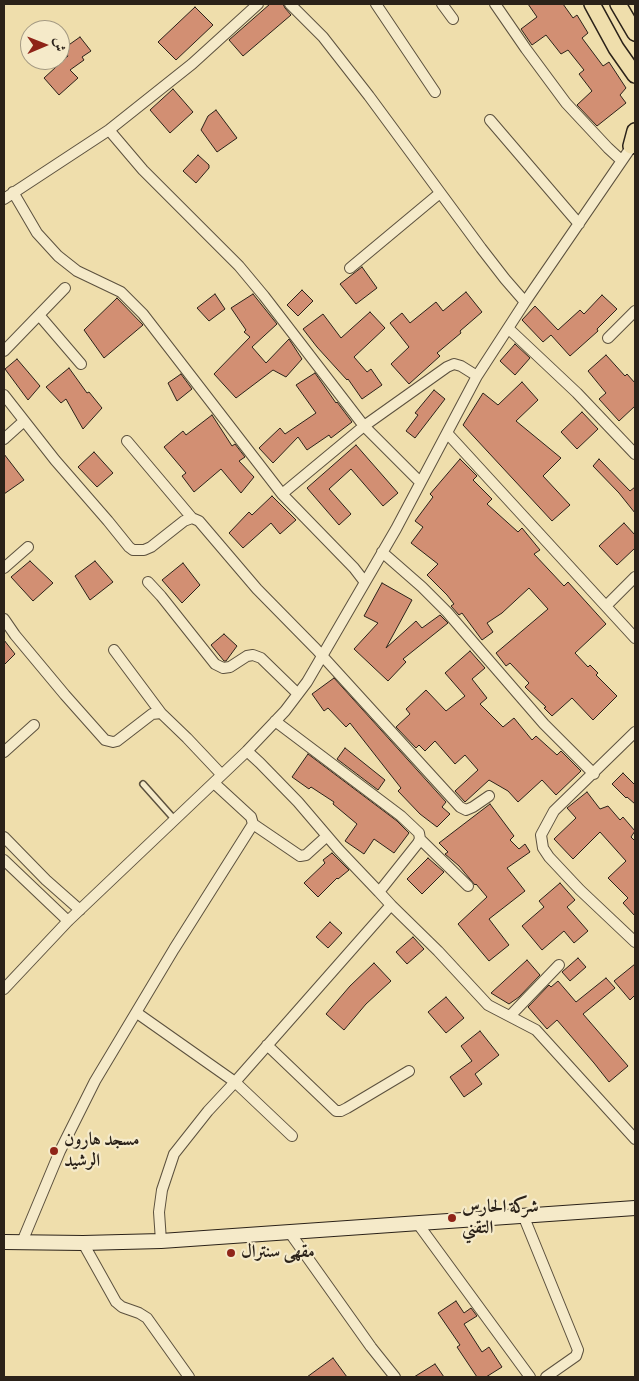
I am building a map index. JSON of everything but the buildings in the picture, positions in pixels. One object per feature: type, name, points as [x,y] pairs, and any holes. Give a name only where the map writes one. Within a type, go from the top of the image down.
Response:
[{"type":"main road","points":[[592,4],[616,48],[635,75]]},
{"type":"main road","points":[[618,4],[635,33]]},
{"type":"main road","points":[[632,151],[635,131]]},
{"type":"main road","points":[[4,1242],[83,1243],[161,1241],[635,1208]]},
{"type":"street","points":[[4,199],[109,130],[192,64],[258,4]]},
{"type":"street","points":[[290,4],[329,44],[505,279],[525,302]]},
{"type":"street","points":[[376,4],[435,92]]},
{"type":"street","points":[[442,4],[453,20]]},
{"type":"street","points":[[495,4],[566,103],[608,148],[632,151]]},
{"type":"street","points":[[490,120],[579,224]]},
{"type":"street","points":[[109,130],[143,170],[239,266],[364,426],[420,482]]},
{"type":"street","points":[[4,989],[68,921],[246,751],[298,694],[323,657],[364,581],[396,529],[477,376],[614,172],[632,151]]},
{"type":"street","points":[[13,192],[37,233],[58,256],[77,271],[121,292],[144,314],[282,494],[354,568],[364,581]]},
{"type":"street","points":[[350,268],[440,193]]},
{"type":"street","points":[[4,351],[65,288]]},
{"type":"street","points":[[608,338],[635,311]]},
{"type":"street","points":[[39,315],[82,364]]},
{"type":"street","points":[[509,329],[577,393],[635,454]]},
{"type":"street","points":[[282,494],[364,426],[447,367],[454,364],[461,366],[477,376]]},
{"type":"street","points":[[4,395],[55,460],[133,550],[144,550],[152,546],[177,525],[192,518]]},
{"type":"street","points":[[4,439],[24,421]]},
{"type":"street","points":[[447,433],[635,638]]},
{"type":"street","points":[[127,440],[192,518],[200,521],[256,589],[323,657],[460,807],[466,810],[489,796]]},
{"type":"street","points":[[4,568],[28,547]]},
{"type":"street","points":[[382,552],[447,612],[544,724],[594,774]]},
{"type":"street","points":[[606,606],[635,577]]},
{"type":"street","points":[[148,582],[215,664],[223,668],[230,667],[247,656],[253,655],[261,658],[298,694]]},
{"type":"street","points":[[4,619],[65,695],[105,740],[117,741],[152,714],[161,713]]},
{"type":"street","points":[[114,650],[161,713],[222,774]]},
{"type":"street","points":[[275,721],[416,828],[420,833],[420,839],[409,856],[379,892]]},
{"type":"street","points":[[4,752],[34,725]]},
{"type":"street","points":[[635,732],[554,811],[541,836],[543,848],[549,857],[580,890],[635,942]]},
{"type":"street","points":[[246,751],[298,802],[361,874],[488,1005],[536,1030],[635,1139]]},
{"type":"street","points":[[214,783],[251,817],[254,824],[300,856],[306,855],[327,836]]},
{"type":"street","points":[[22,1242],[68,1134],[95,1081],[174,949],[254,824]]},
{"type":"street","points":[[4,837],[46,880],[80,910]]},
{"type":"street","points":[[420,839],[468,886]]},
{"type":"street","points":[[4,860],[68,921]]},
{"type":"street","points":[[161,1241],[159,1212],[162,1190],[174,1154],[208,1111],[391,905]]},
{"type":"street","points":[[510,1016],[558,965]]},
{"type":"street","points":[[137,1013],[235,1082],[292,1136]]},
{"type":"street","points":[[267,1045],[336,1111],[347,1108],[409,1071]]},
{"type":"street","points":[[523,1216],[578,1350],[576,1356],[546,1377]]},
{"type":"street","points":[[418,1224],[530,1377]]},
{"type":"street","points":[[290,1233],[371,1347],[395,1377]]},
{"type":"street","points":[[83,1243],[116,1302],[147,1318],[189,1377]]},
{"type":"lane","points":[[143,784],[175,820]]},
{"type":"place","name":"مسجد هارون الرشيد","points":[[54,1151]]},
{"type":"place","name":"شركة الحارس التقني","points":[[452,1218]]},
{"type":"place","name":"مقهى سنترال","points":[[231,1253]]}]
